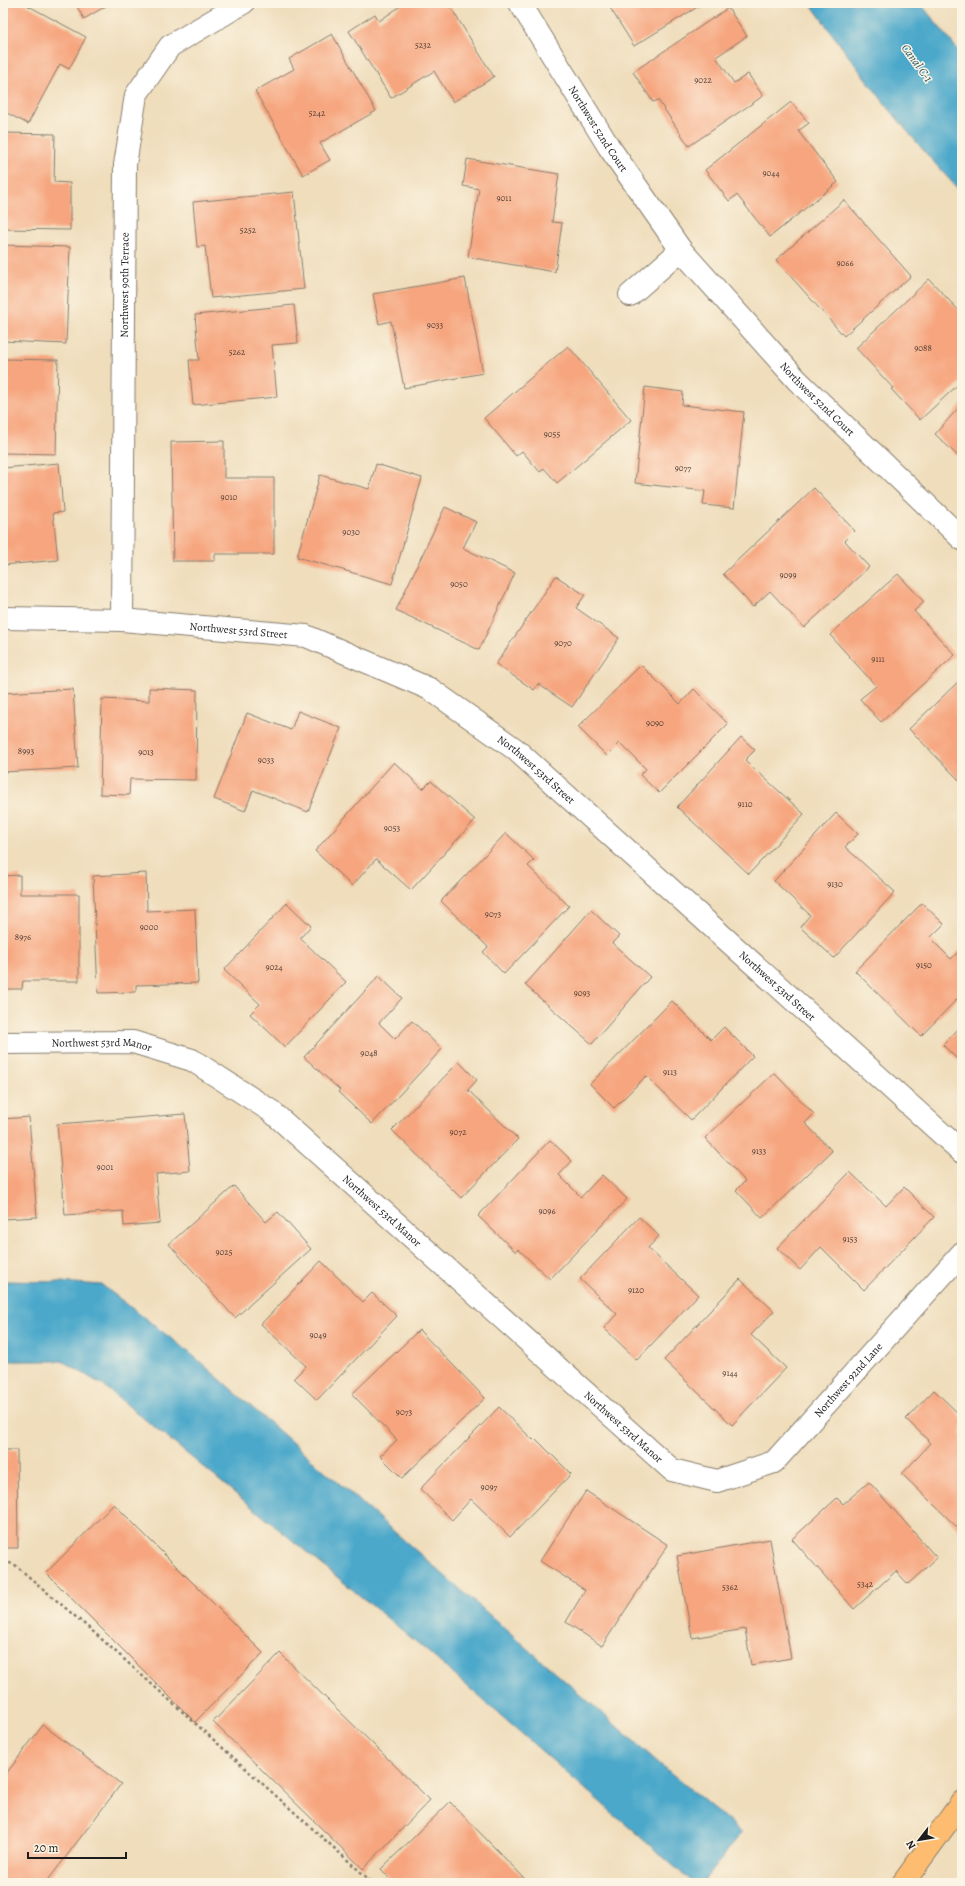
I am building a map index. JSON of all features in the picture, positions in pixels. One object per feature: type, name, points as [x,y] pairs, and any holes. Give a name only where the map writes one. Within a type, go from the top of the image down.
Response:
[{"type":"main road","points":[[903,1883],[962,1802]]},
{"type":"street","name":"Northwest 90th Terrace","points":[[122,620],[125,165],[136,95],[170,46],[243,3]]},
{"type":"street","name":"Northwest 52nd Court","points":[[520,3],[609,147],[681,250],[797,380],[962,539]]},
{"type":"street","points":[[630,295],[681,250]]},
{"type":"street","name":"Northwest 53rd Street","points":[[3,618],[122,620],[306,636],[430,689],[515,749],[962,1152]]},
{"type":"street","name":"Northwest 53rd Manor","points":[[3,1043],[133,1042],[192,1060],[271,1111],[672,1470],[717,1481]]},
{"type":"street","name":"Northwest 92nd Lane","points":[[717,1481],[774,1462],[962,1253]]},
{"type":"path","points":[[3,1562],[14,1564],[97,1635],[373,1883]]},
{"type":"water","name":"Canal C-1","points":[[810,3],[920,3],[962,55],[962,193],[921,148],[883,101]]},
{"type":"water","points":[[3,1281],[60,1282],[102,1285],[190,1353],[660,1764],[742,1832],[702,1883],[693,1883],[420,1645],[103,1385],[62,1361],[3,1361]]},
{"type":"building","points":[[3,3],[23,3],[86,37],[69,69],[60,64],[28,124],[3,111]]},
{"type":"building","points":[[75,3],[111,3],[84,19]]},
{"type":"building","points":[[405,3],[448,3],[494,77],[453,102],[434,71],[391,98],[349,31],[375,14],[379,21]]},
{"type":"building","points":[[607,3],[704,3],[634,46]]},
{"type":"building","points":[[728,8],[747,36],[716,57],[734,83],[748,74],[763,96],[689,146],[658,100],[653,102],[633,72]]},
{"type":"building","points":[[332,34],[376,111],[320,143],[330,160],[303,175],[255,91],[294,69],[289,59]]},
{"type":"building","points":[[791,102],[809,123],[798,131],[838,182],[770,237],[737,195],[729,201],[705,170]]},
{"type":"building","points":[[3,133],[55,134],[54,182],[70,183],[70,230],[3,229]]},
{"type":"building","points":[[467,159],[559,174],[552,222],[562,223],[555,272],[468,257],[479,189],[463,186]]},
{"type":"building","points":[[294,192],[304,289],[211,298],[205,246],[197,247],[193,202]]},
{"type":"building","points":[[844,200],[911,276],[844,336],[776,260]]},
{"type":"building","points":[[3,245],[70,247],[66,344],[3,341]]},
{"type":"building","points":[[465,278],[483,373],[404,388],[391,321],[379,324],[373,294]]},
{"type":"building","points":[[929,279],[962,314],[962,381],[920,420],[856,348]]},
{"type":"building","points":[[294,305],[298,343],[272,345],[277,397],[193,405],[189,360],[199,360],[195,315]]},
{"type":"building","points":[[568,346],[631,420],[557,483],[544,468],[540,472],[522,451],[516,456],[484,418]]},
{"type":"building","points":[[3,359],[58,360],[56,454],[3,453]]},
{"type":"building","points":[[645,387],[683,392],[682,405],[744,412],[734,508],[703,505],[705,491],[635,483]]},
{"type":"building","points":[[962,404],[962,460],[935,434]]},
{"type":"building","points":[[224,441],[224,478],[274,478],[274,554],[215,554],[215,561],[173,561],[171,442]]},
{"type":"building","points":[[59,463],[63,512],[53,513],[58,560],[3,565],[3,468]]},
{"type":"building","points":[[376,464],[422,478],[392,584],[297,557],[320,475],[369,489]]},
{"type":"building","points":[[814,488],[855,531],[845,541],[869,567],[804,628],[770,591],[753,607],[723,574]]},
{"type":"building","points":[[445,507],[476,522],[463,548],[515,573],[479,650],[396,610]]},
{"type":"building","points":[[898,574],[924,602],[914,611],[955,655],[881,722],[860,699],[876,686],[830,635]]},
{"type":"building","points":[[556,576],[585,595],[576,608],[619,638],[572,707],[538,684],[534,690],[496,664]]},
{"type":"building","points":[[641,665],[680,704],[694,689],[728,724],[659,793],[640,775],[646,769],[620,743],[607,756],[578,727]]},
{"type":"building","points":[[962,678],[962,783],[909,729]]},
{"type":"building","points":[[149,688],[197,690],[196,780],[130,779],[129,795],[100,794],[102,699],[149,701]]},
{"type":"building","points":[[73,689],[78,768],[3,772],[3,693]]},
{"type":"building","points":[[298,711],[341,728],[308,812],[253,790],[245,811],[214,799],[247,713],[291,730]]},
{"type":"building","points":[[741,737],[755,750],[745,760],[804,814],[749,874],[677,807]]},
{"type":"building","points":[[394,762],[423,789],[431,781],[475,820],[411,890],[376,859],[352,886],[315,851]]},
{"type":"building","points":[[836,813],[858,834],[845,847],[895,892],[834,958],[800,927],[810,915],[774,881]]},
{"type":"building","points":[[506,833],[534,860],[528,866],[569,906],[504,974],[483,952],[488,947],[441,901]]},
{"type":"building","points":[[146,873],[147,911],[195,909],[198,983],[136,985],[136,992],[98,993],[93,876]]},
{"type":"building","points":[[20,875],[20,894],[79,894],[79,981],[23,981],[22,989],[3,989],[3,876]]},
{"type":"building","points":[[287,903],[311,926],[300,938],[346,982],[285,1047],[250,1014],[260,1004],[224,970]]},
{"type":"building","points":[[922,903],[944,924],[930,938],[951,959],[962,948],[962,994],[921,1036],[855,971]]},
{"type":"building","points":[[591,910],[619,936],[612,943],[650,977],[592,1044],[525,985]]},
{"type":"building","points":[[379,976],[402,998],[379,1023],[395,1039],[412,1021],[442,1049],[372,1124],[338,1092],[340,1090],[304,1057]]},
{"type":"building","points":[[672,1001],[711,1040],[724,1027],[753,1056],[691,1120],[646,1076],[614,1108],[590,1084]]},
{"type":"building","points":[[962,1025],[962,1064],[943,1045]]},
{"type":"building","points":[[459,1062],[477,1080],[468,1090],[518,1139],[461,1198],[392,1130]]},
{"type":"building","points":[[774,1073],[814,1114],[805,1123],[832,1151],[762,1218],[736,1190],[745,1181],[705,1138]]},
{"type":"building","points":[[185,1114],[190,1171],[156,1174],[160,1223],[124,1226],[123,1211],[65,1215],[57,1124]]},
{"type":"building","points":[[29,1117],[37,1217],[3,1219],[3,1119]]},
{"type":"building","points":[[550,1140],[572,1161],[559,1175],[581,1197],[602,1175],[627,1199],[550,1279],[518,1249],[516,1252],[478,1216]]},
{"type":"building","points":[[850,1172],[886,1206],[904,1187],[934,1217],[864,1290],[821,1247],[800,1270],[777,1248]]},
{"type":"building","points":[[234,1186],[266,1222],[278,1212],[311,1249],[235,1318],[169,1244]]},
{"type":"building","points":[[639,1217],[659,1236],[648,1248],[698,1295],[637,1360],[604,1328],[617,1314],[580,1279]]},
{"type":"building","points":[[321,1261],[363,1302],[372,1293],[397,1316],[317,1400],[294,1378],[306,1366],[261,1324]]},
{"type":"building","points":[[740,1279],[774,1311],[751,1335],[786,1368],[732,1425],[664,1360]]},
{"type":"building","points":[[419,1330],[485,1398],[402,1478],[380,1456],[397,1440],[352,1394]]},
{"type":"building","points":[[934,1390],[962,1417],[962,1532],[902,1474],[931,1443],[906,1419]]},
{"type":"building","points":[[499,1407],[533,1440],[535,1438],[571,1474],[510,1537],[471,1499],[452,1520],[420,1489]]},
{"type":"building","points":[[3,1450],[17,1450],[18,1548],[3,1548]]},
{"type":"building","points":[[869,1482],[937,1558],[908,1584],[896,1571],[854,1609],[792,1539],[837,1498],[843,1504]]},
{"type":"building","points":[[586,1491],[668,1545],[602,1646],[566,1622],[585,1590],[540,1561]]},
{"type":"building","points":[[114,1504],[263,1653],[195,1722],[46,1573]]},
{"type":"building","points":[[770,1539],[791,1658],[751,1665],[745,1629],[692,1638],[677,1556]]},
{"type":"building","points":[[280,1653],[430,1800],[363,1869],[213,1722]]},
{"type":"building","points":[[43,1725],[121,1784],[46,1883],[3,1883],[3,1778]]},
{"type":"building","points":[[450,1802],[529,1883],[394,1883],[381,1869]]}]
